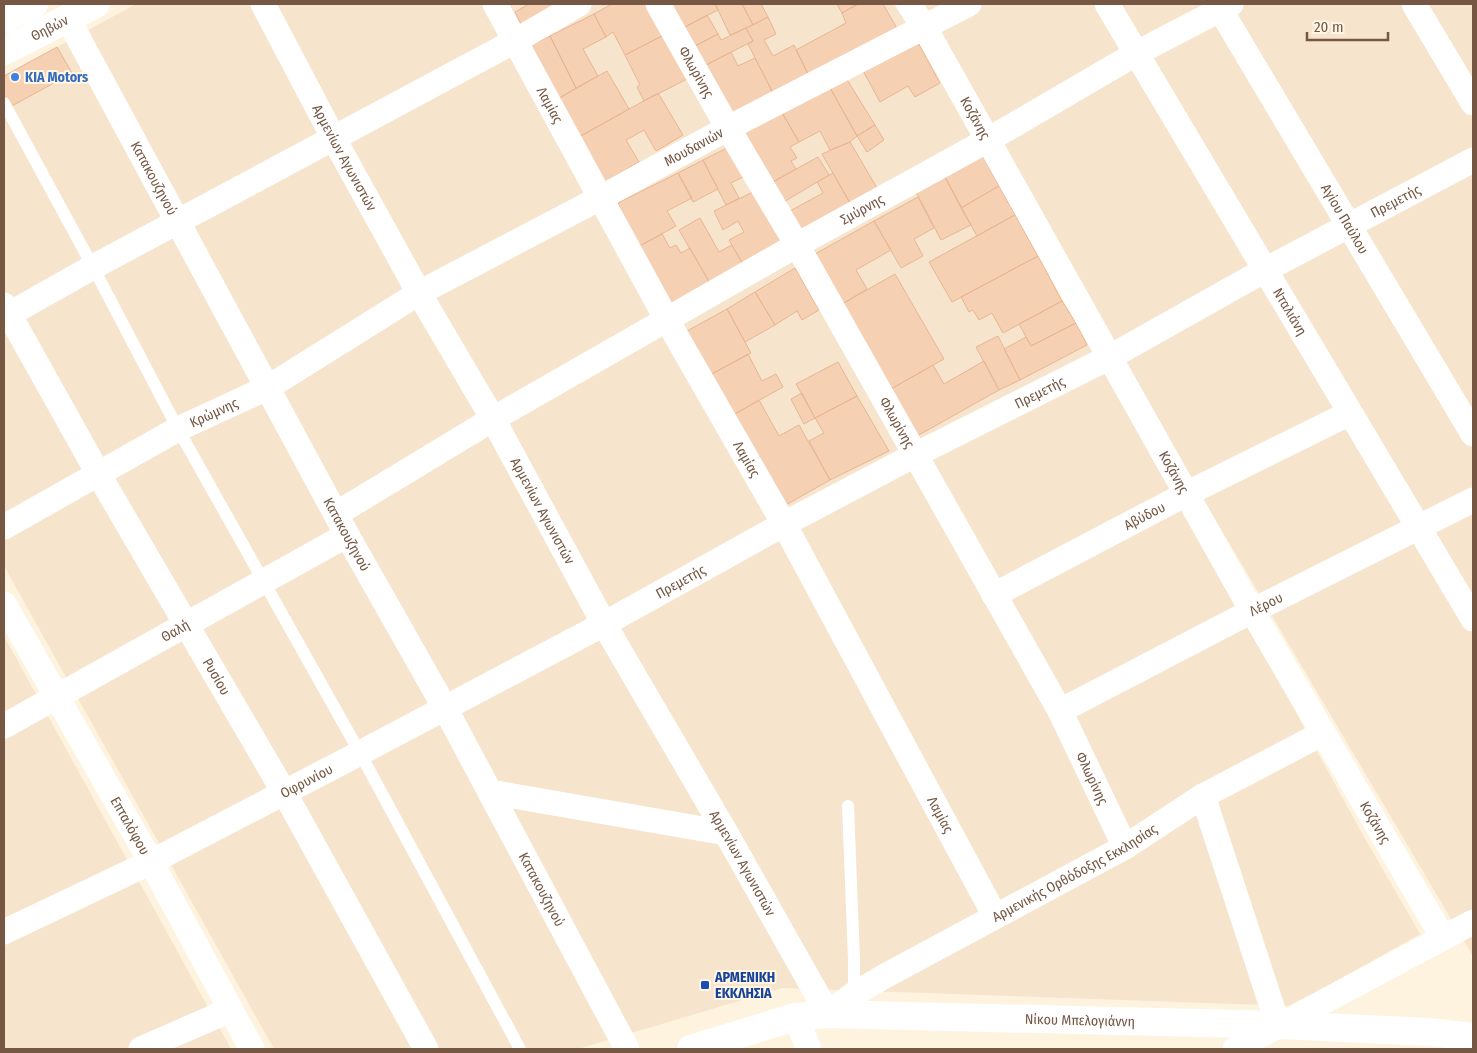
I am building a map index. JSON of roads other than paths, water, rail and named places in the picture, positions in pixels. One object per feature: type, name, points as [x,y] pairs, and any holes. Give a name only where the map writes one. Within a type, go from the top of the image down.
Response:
[{"type":"main road","name":"Θηβών","points":[[4,19],[34,4]]},
{"type":"main road","name":"Θηβών","points":[[4,51],[96,4]]},
{"type":"main road","name":"Νίκου Μπελογιάννη","points":[[692,1049],[795,1017],[828,1014],[1257,1040],[1434,1041],[1473,1037]]},
{"type":"street","name":"Αρμενίων Αγωνιστών","points":[[263,4],[334,138],[493,419],[604,624],[726,833],[828,1014]]},
{"type":"street","name":"Λαμίας","points":[[495,4],[602,197],[667,320],[784,524],[995,916]]},
{"type":"street","points":[[6,312],[515,41],[579,4]]},
{"type":"street","name":"Φλωρίνης","points":[[658,4],[797,245],[1060,711],[1125,847]]},
{"type":"street","name":"Κοζάνης","points":[[910,4],[1252,612],[1443,938]]},
{"type":"street","name":"Μουδανιών","points":[[420,293],[728,128],[969,4]]},
{"type":"street","name":"Νταλιάνη","points":[[1106,4],[1137,53],[1473,619]]},
{"type":"street","points":[[1414,4],[1473,103]]},
{"type":"street","name":"Σμύρνης","points":[[493,419],[797,245],[988,140],[1137,53],[1223,6]]},
{"type":"street","name":"Αγίου Παύλου","points":[[1223,6],[1349,226],[1473,434]]},
{"type":"street","name":"Κατακουζηνού","points":[[68,19],[341,525],[445,708],[628,1049]]},
{"type":"street","name":"Πρεμετής","points":[[604,624],[784,524],[915,455],[1110,357],[1265,270],[1473,160]]},
{"type":"street","name":"Κρώμνης","points":[[4,528],[178,429],[267,388],[420,293]]},
{"type":"street","name":"Ρυσίου","points":[[6,312],[284,792],[426,1049]]},
{"type":"street","name":"Αβύδου","points":[[994,595],[1186,494],[1350,413]]},
{"type":"street","name":"Θαλή","points":[[4,726],[185,624],[263,583],[341,525],[493,419]]},
{"type":"street","name":"Λέρου","points":[[1060,711],[1473,500]]},
{"type":"street","name":"Επταλόφου","points":[[4,604],[151,862],[252,1049]]},
{"type":"street","name":"Οφρυνίου","points":[[4,932],[151,862],[604,624]]},
{"type":"street","name":"Αρμενικής Ορθόδοξης Εκκλησίας","points":[[828,1014],[854,994],[1125,847],[1203,796],[1323,733]]},
{"type":"street","points":[[490,792],[726,833]]},
{"type":"street","points":[[1203,796],[1257,1040],[1473,922]]},
{"type":"street","points":[[141,1049],[230,1010]]},
{"type":"street","points":[[795,1017],[809,1049]]},
{"type":"lane","points":[[4,103],[178,429],[360,753],[520,1049]]},
{"type":"lane","points":[[848,806],[854,994]]},
{"type":"place","name":"KIA Motors","points":[[15,77]]},
{"type":"place","name":"ΑΡΜΕΝΙΚΗ ΕΚΚΛΗΣΙΑ","points":[[705,985]]}]
